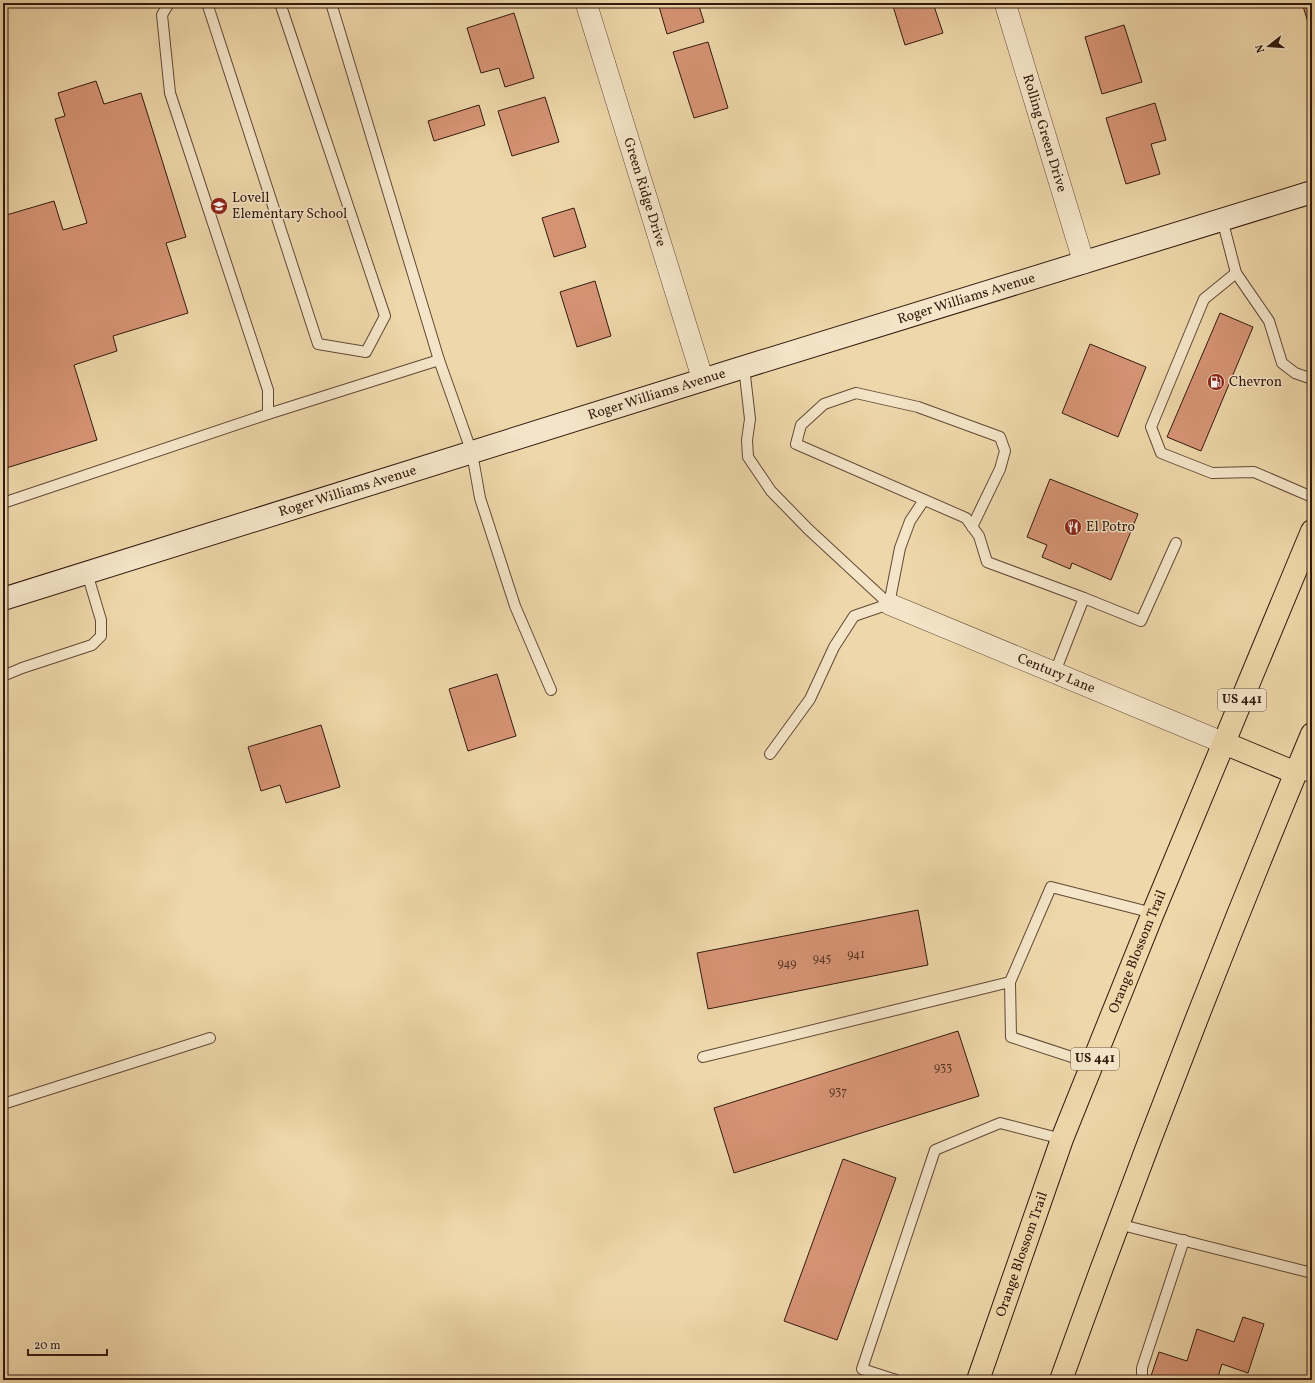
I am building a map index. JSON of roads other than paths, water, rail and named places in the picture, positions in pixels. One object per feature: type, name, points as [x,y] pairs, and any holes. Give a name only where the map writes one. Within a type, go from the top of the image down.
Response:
[{"type":"main road","name":"Orange Blossom Trail","points":[[978,1380],[1062,1139],[1153,913],[1312,531]]},
{"type":"main road","points":[[1061,1380],[1118,1224],[1227,944],[1304,775],[1312,734]]},
{"type":"main road","points":[[1224,742],[1304,775]]},
{"type":"street","name":"Green Ridge Drive","points":[[586,3],[703,380]]},
{"type":"street","name":"Rolling Green Drive","points":[[1005,3],[1084,263]]},
{"type":"street","name":"Roger Williams Avenue","points":[[3,599],[744,367],[1312,192]]},
{"type":"street","name":"Century Lane","points":[[889,604],[1224,742]]},
{"type":"lane","points":[[169,3],[162,15],[170,93],[268,390],[268,414]]},
{"type":"lane","points":[[207,3],[318,344],[366,352],[385,316],[280,3]]},
{"type":"lane","points":[[331,3],[439,360],[472,452],[480,498],[515,606],[551,690]]},
{"type":"lane","points":[[1222,219],[1236,274],[1269,321],[1282,363],[1295,373],[1312,379]]},
{"type":"lane","points":[[1236,274],[1204,299],[1151,428],[1161,453],[1212,472],[1254,472],[1312,497]]},
{"type":"lane","points":[[3,503],[268,414],[439,360]]},
{"type":"lane","points":[[744,367],[750,419],[747,440],[748,457],[771,491],[808,529],[889,604]]},
{"type":"lane","points":[[972,527],[1000,470],[1005,450],[1000,437],[918,407],[856,393],[824,404],[801,425],[796,444],[966,518],[972,527],[979,536],[987,562],[1141,621],[1176,544]]},
{"type":"lane","points":[[889,604],[900,548],[910,521],[924,500]]},
{"type":"lane","points":[[3,676],[22,668],[92,645],[100,636],[101,620],[87,573]]},
{"type":"lane","points":[[1055,672],[1084,598]]},
{"type":"lane","points":[[770,754],[810,699],[834,647],[854,616],[889,604]]},
{"type":"lane","points":[[1093,1064],[1011,1037],[1010,982],[1051,887],[1153,913]]},
{"type":"lane","points":[[703,1057],[1010,982]]},
{"type":"lane","points":[[3,1104],[210,1038]]},
{"type":"lane","points":[[896,1380],[862,1369],[935,1150],[1000,1123],[1062,1139]]},
{"type":"lane","points":[[1118,1224],[1312,1272]]},
{"type":"lane","points":[[1142,1380],[1142,1368],[1184,1240]]},
{"type":"place","name":"Lovell Elementary School","points":[[219,206]]},
{"type":"place","name":"Chevron","points":[[1216,382]]},
{"type":"place","name":"El Potro","points":[[1073,527]]}]
